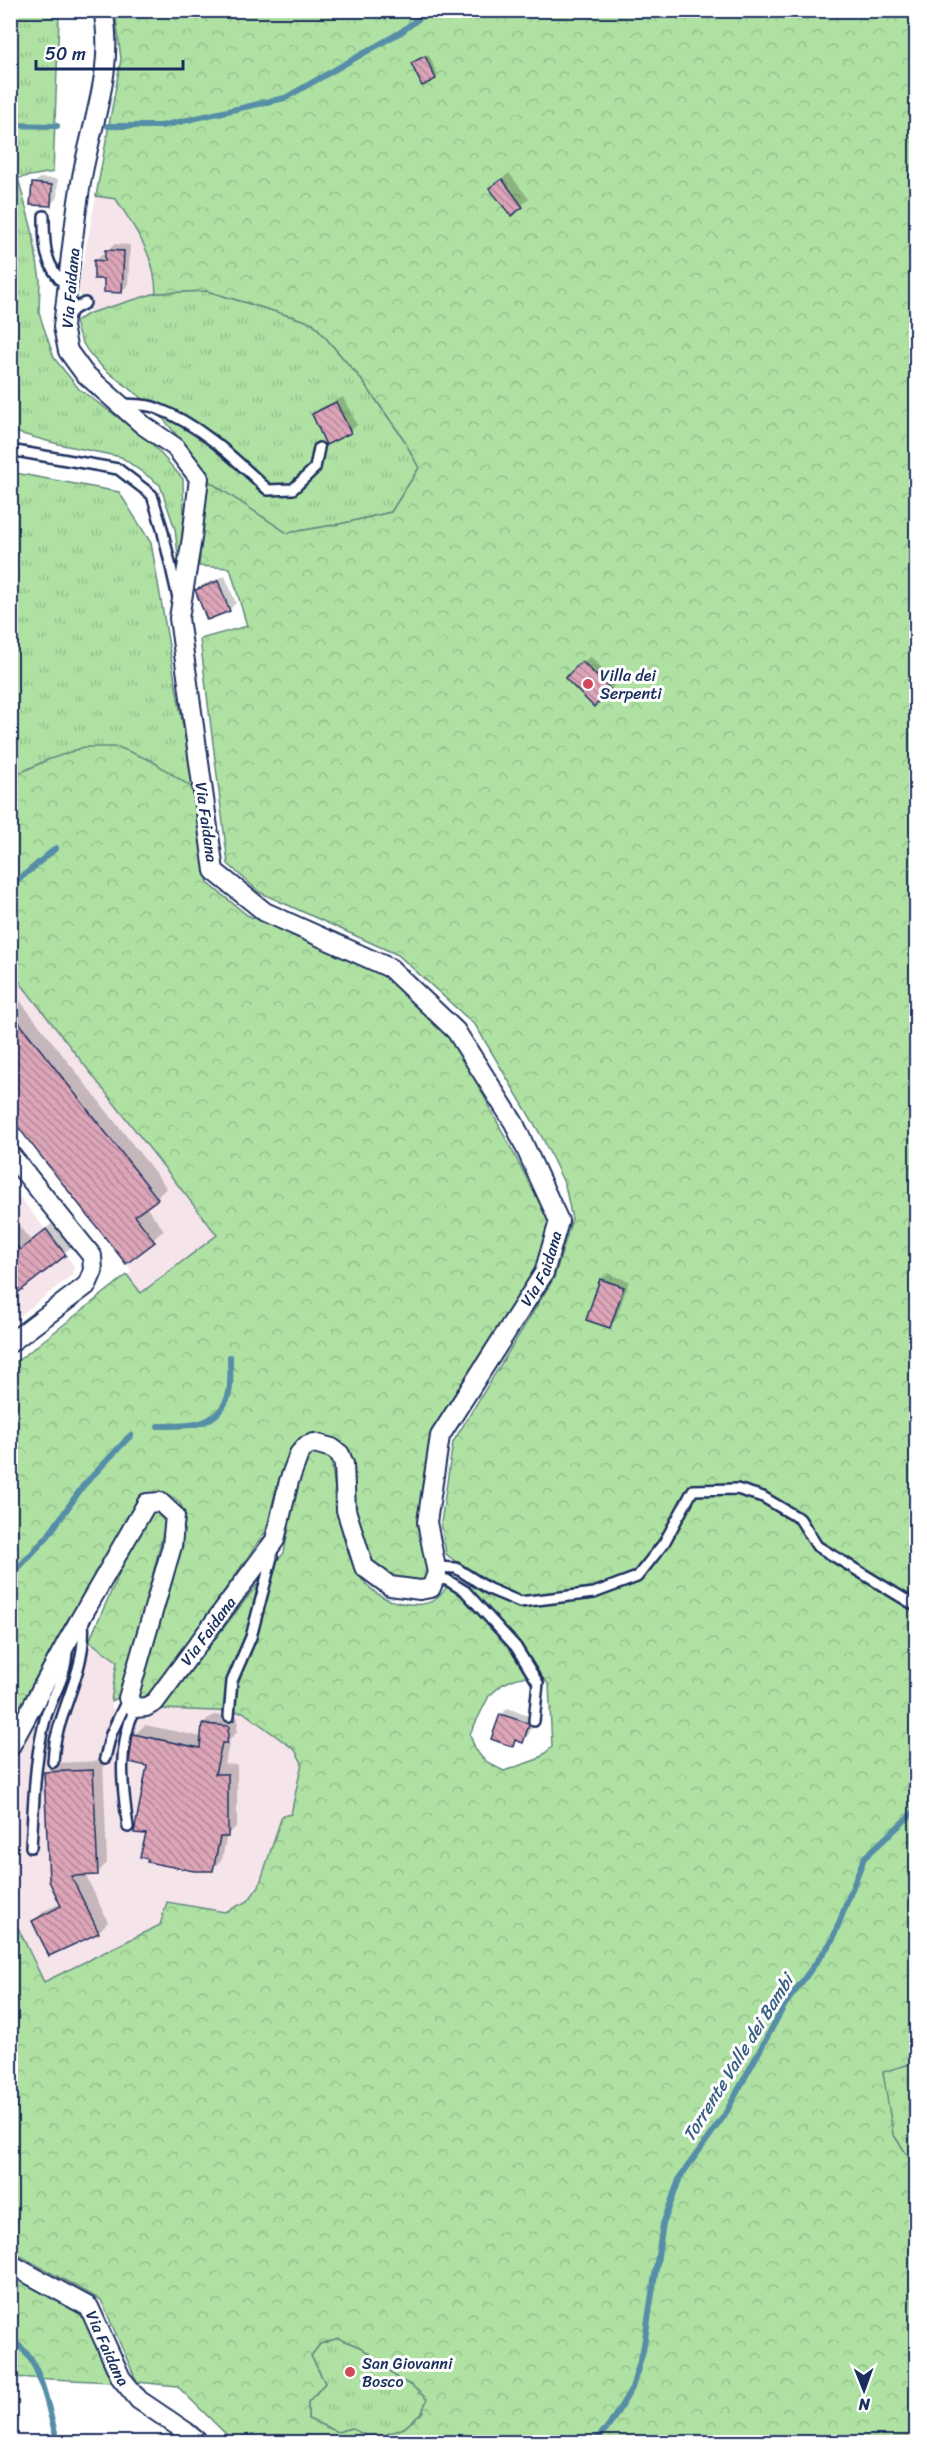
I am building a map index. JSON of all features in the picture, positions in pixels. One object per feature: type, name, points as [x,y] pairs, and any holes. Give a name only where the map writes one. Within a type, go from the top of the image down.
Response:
[{"type":"street","name":"Via Faidana","points":[[104,10],[108,34],[104,82],[82,176],[64,320],[68,351],[84,373],[143,425],[175,447],[199,478],[178,618],[214,871],[265,912],[390,968],[456,1031],[514,1123],[559,1221],[544,1273],[440,1436],[427,1522],[435,1572],[431,1587],[420,1590],[390,1586],[364,1567],[346,1510],[344,1464],[340,1454],[332,1448],[314,1443],[306,1446],[299,1454],[289,1481],[275,1540],[155,1702],[146,1707],[131,1703]]},
{"type":"street","points":[[10,1154],[92,1256],[93,1271],[87,1285],[10,1343]]},
{"type":"street","points":[[10,1747],[144,1506],[147,1503],[160,1502],[175,1516],[172,1546],[131,1703]]},
{"type":"street","name":"Via Faidana","points":[[10,2264],[89,2307],[121,2378],[139,2400],[198,2442]]},
{"type":"lane","points":[[44,216],[44,249],[56,276],[68,288]]},
{"type":"lane","points":[[64,320],[74,309],[85,303]]},
{"type":"lane","points":[[118,403],[155,407],[190,425],[228,452],[268,490],[293,489],[315,468],[319,448]]},
{"type":"lane","points":[[10,450],[118,469],[152,495],[181,606]]},
{"type":"lane","points":[[435,1572],[456,1568],[489,1589],[520,1602],[594,1593],[637,1577],[664,1542],[693,1490],[736,1489],[763,1497],[800,1519],[817,1546],[916,1606]]},
{"type":"lane","points":[[229,1716],[232,1681],[251,1637],[272,1557],[270,1546]]},
{"type":"lane","points":[[435,1572],[465,1591],[516,1647],[538,1683],[534,1721]]},
{"type":"lane","points":[[53,1762],[56,1736],[76,1679],[84,1638],[82,1615]]},
{"type":"lane","points":[[31,1847],[38,1751],[47,1715],[66,1667],[67,1642]]},
{"type":"lane","points":[[105,1758],[111,1734],[131,1703]]},
{"type":"lane","points":[[128,1827],[121,1751],[131,1703]]},
{"type":"shaded area","points":[[96,196],[116,199],[143,241],[155,272],[156,293],[90,313],[78,290]]},
{"type":"shaded area","points":[[10,971],[218,1235],[141,1294],[127,1275],[132,1271],[11,1117]]},
{"type":"shaded area","points":[[10,1185],[74,1266],[72,1275],[11,1323]]},
{"type":"shaded area","points":[[81,1636],[117,1661],[111,1705],[118,1715],[141,1719],[161,1709],[243,1712],[295,1750],[302,1763],[291,1815],[269,1852],[259,1886],[248,1901],[225,1912],[168,1902],[160,1925],[44,1982],[11,1911],[10,1765]]},
{"type":"green space","points":[[10,11],[56,11],[59,18],[53,172],[18,178],[32,230],[40,280],[39,313],[54,358],[79,389],[148,439],[183,479],[184,517],[179,563],[175,529],[160,485],[121,457],[58,444],[11,431]]},
{"type":"green space","points":[[115,11],[916,11],[916,2062],[883,2072],[893,2134],[916,2168],[916,2442],[234,2442],[177,2386],[137,2382],[101,2300],[11,2251],[10,1911],[44,1982],[160,1925],[167,1902],[225,1912],[248,1901],[259,1886],[282,1816],[291,1814],[302,1763],[295,1750],[243,1712],[161,1709],[284,1553],[297,1478],[309,1452],[330,1455],[340,1524],[346,1548],[355,1569],[368,1586],[385,1598],[409,1604],[421,1604],[436,1599],[447,1586],[462,1595],[477,1578],[446,1554],[441,1523],[453,1442],[554,1278],[572,1219],[565,1185],[542,1137],[476,1026],[398,955],[259,892],[228,864],[200,639],[247,626],[230,568],[199,566],[207,480],[287,533],[391,512],[419,468],[403,438],[361,379],[313,323],[207,291],[156,293],[155,279],[148,255],[131,221],[116,199],[96,196],[121,59]],"holes":[[[540,1675],[549,1685],[552,1747],[538,1759],[504,1771],[481,1757],[470,1734],[489,1696],[503,1684],[517,1678]],[[338,2338],[360,2347],[382,2363],[398,2379],[411,2385],[427,2399],[422,2413],[404,2428],[385,2435],[366,2436],[351,2428],[338,2432],[308,2419],[308,2402],[325,2383],[311,2356],[320,2344]]]},
{"type":"green space","points":[[207,291],[313,323],[361,379],[403,438],[419,468],[391,512],[286,533],[207,480],[165,421],[140,396],[94,359],[79,336],[75,321],[90,313],[156,293]]},
{"type":"green space","points":[[10,472],[119,492],[151,543],[194,789],[152,761],[45,761],[11,777]]},
{"type":"green space","points":[[84,747],[118,747],[152,761],[194,789],[208,883],[247,915],[380,972],[452,1035],[549,1221],[538,1268],[433,1435],[429,1575],[422,1582],[391,1580],[371,1563],[354,1510],[354,1474],[350,1452],[340,1442],[322,1435],[312,1437],[293,1449],[276,1489],[266,1531],[150,1697],[143,1700],[137,1698],[137,1690],[175,1570],[184,1525],[184,1512],[181,1505],[165,1494],[138,1498],[89,1590],[68,1619],[11,1723],[11,1366],[127,1275],[141,1293],[217,1235],[11,971],[11,777],[45,761]]},
{"type":"green space","points":[[155,1511],[159,1512],[166,1521],[123,1696],[111,1701],[117,1661],[89,1641],[145,1516]]},
{"type":"green space","points":[[916,2062],[916,2168],[893,2134],[882,2072]]},
{"type":"green space","points":[[10,2274],[84,2316],[111,2382],[11,2377]]},
{"type":"green space","points":[[338,2338],[360,2347],[382,2363],[398,2379],[411,2385],[427,2399],[422,2413],[404,2428],[385,2435],[366,2436],[351,2428],[338,2432],[308,2419],[308,2402],[325,2383],[311,2356],[320,2344]]},
{"type":"building","points":[[425,56],[436,79],[422,86],[411,63]]},
{"type":"building","points":[[502,179],[523,207],[511,216],[489,188]]},
{"type":"building","points":[[32,183],[52,185],[51,206],[30,205]]},
{"type":"building","points":[[105,250],[124,251],[122,293],[104,292],[104,279],[94,279],[94,260],[105,261]]},
{"type":"building","points":[[336,402],[351,433],[326,445],[312,414]]},
{"type":"building","points":[[218,581],[230,611],[207,620],[195,590]]},
{"type":"building","name":"Villa dei Serpenti","points":[[582,661],[611,690],[594,707],[565,678]]},
{"type":"building","points":[[10,1011],[158,1199],[135,1216],[155,1242],[126,1264],[10,1117]]},
{"type":"building","points":[[46,1229],[66,1255],[10,1299],[10,1238],[20,1250]]},
{"type":"building","points":[[600,1279],[624,1287],[610,1328],[586,1320]]},
{"type":"building","points":[[500,1714],[528,1723],[523,1743],[515,1740],[513,1747],[491,1739]]},
{"type":"building","points":[[202,1724],[229,1726],[227,1743],[222,1743],[215,1774],[228,1774],[228,1837],[220,1837],[213,1871],[194,1871],[147,1862],[148,1859],[140,1857],[146,1834],[134,1833],[147,1766],[129,1762],[133,1734],[200,1748]]},
{"type":"building","points":[[93,1770],[98,1875],[71,1876],[99,1933],[49,1956],[32,1921],[61,1906],[49,1881],[44,1772]]},
{"type":"waterway","points":[[108,126],[161,126],[285,98],[401,32],[430,10]]},
{"type":"waterway","points":[[10,125],[57,126]]},
{"type":"waterway","points":[[10,887],[56,848]]},
{"type":"waterway","points":[[158,1426],[198,1424],[215,1416],[229,1395],[230,1357]]},
{"type":"waterway","points":[[10,1577],[48,1536],[83,1486],[131,1435]]},
{"type":"waterway","name":"Torrente Valle dei Bambi","points":[[593,2442],[609,2426],[632,2388],[643,2351],[663,2224],[680,2177],[724,2116],[784,2006],[832,1941],[864,1858],[916,1810]]},
{"type":"waterway","points":[[10,2340],[21,2347],[37,2371],[58,2442]]},
{"type":"place","name":"Villa dei Serpenti","points":[[588,684]]},
{"type":"place","name":"San Giovanni Bosco","points":[[350,2372]]}]
